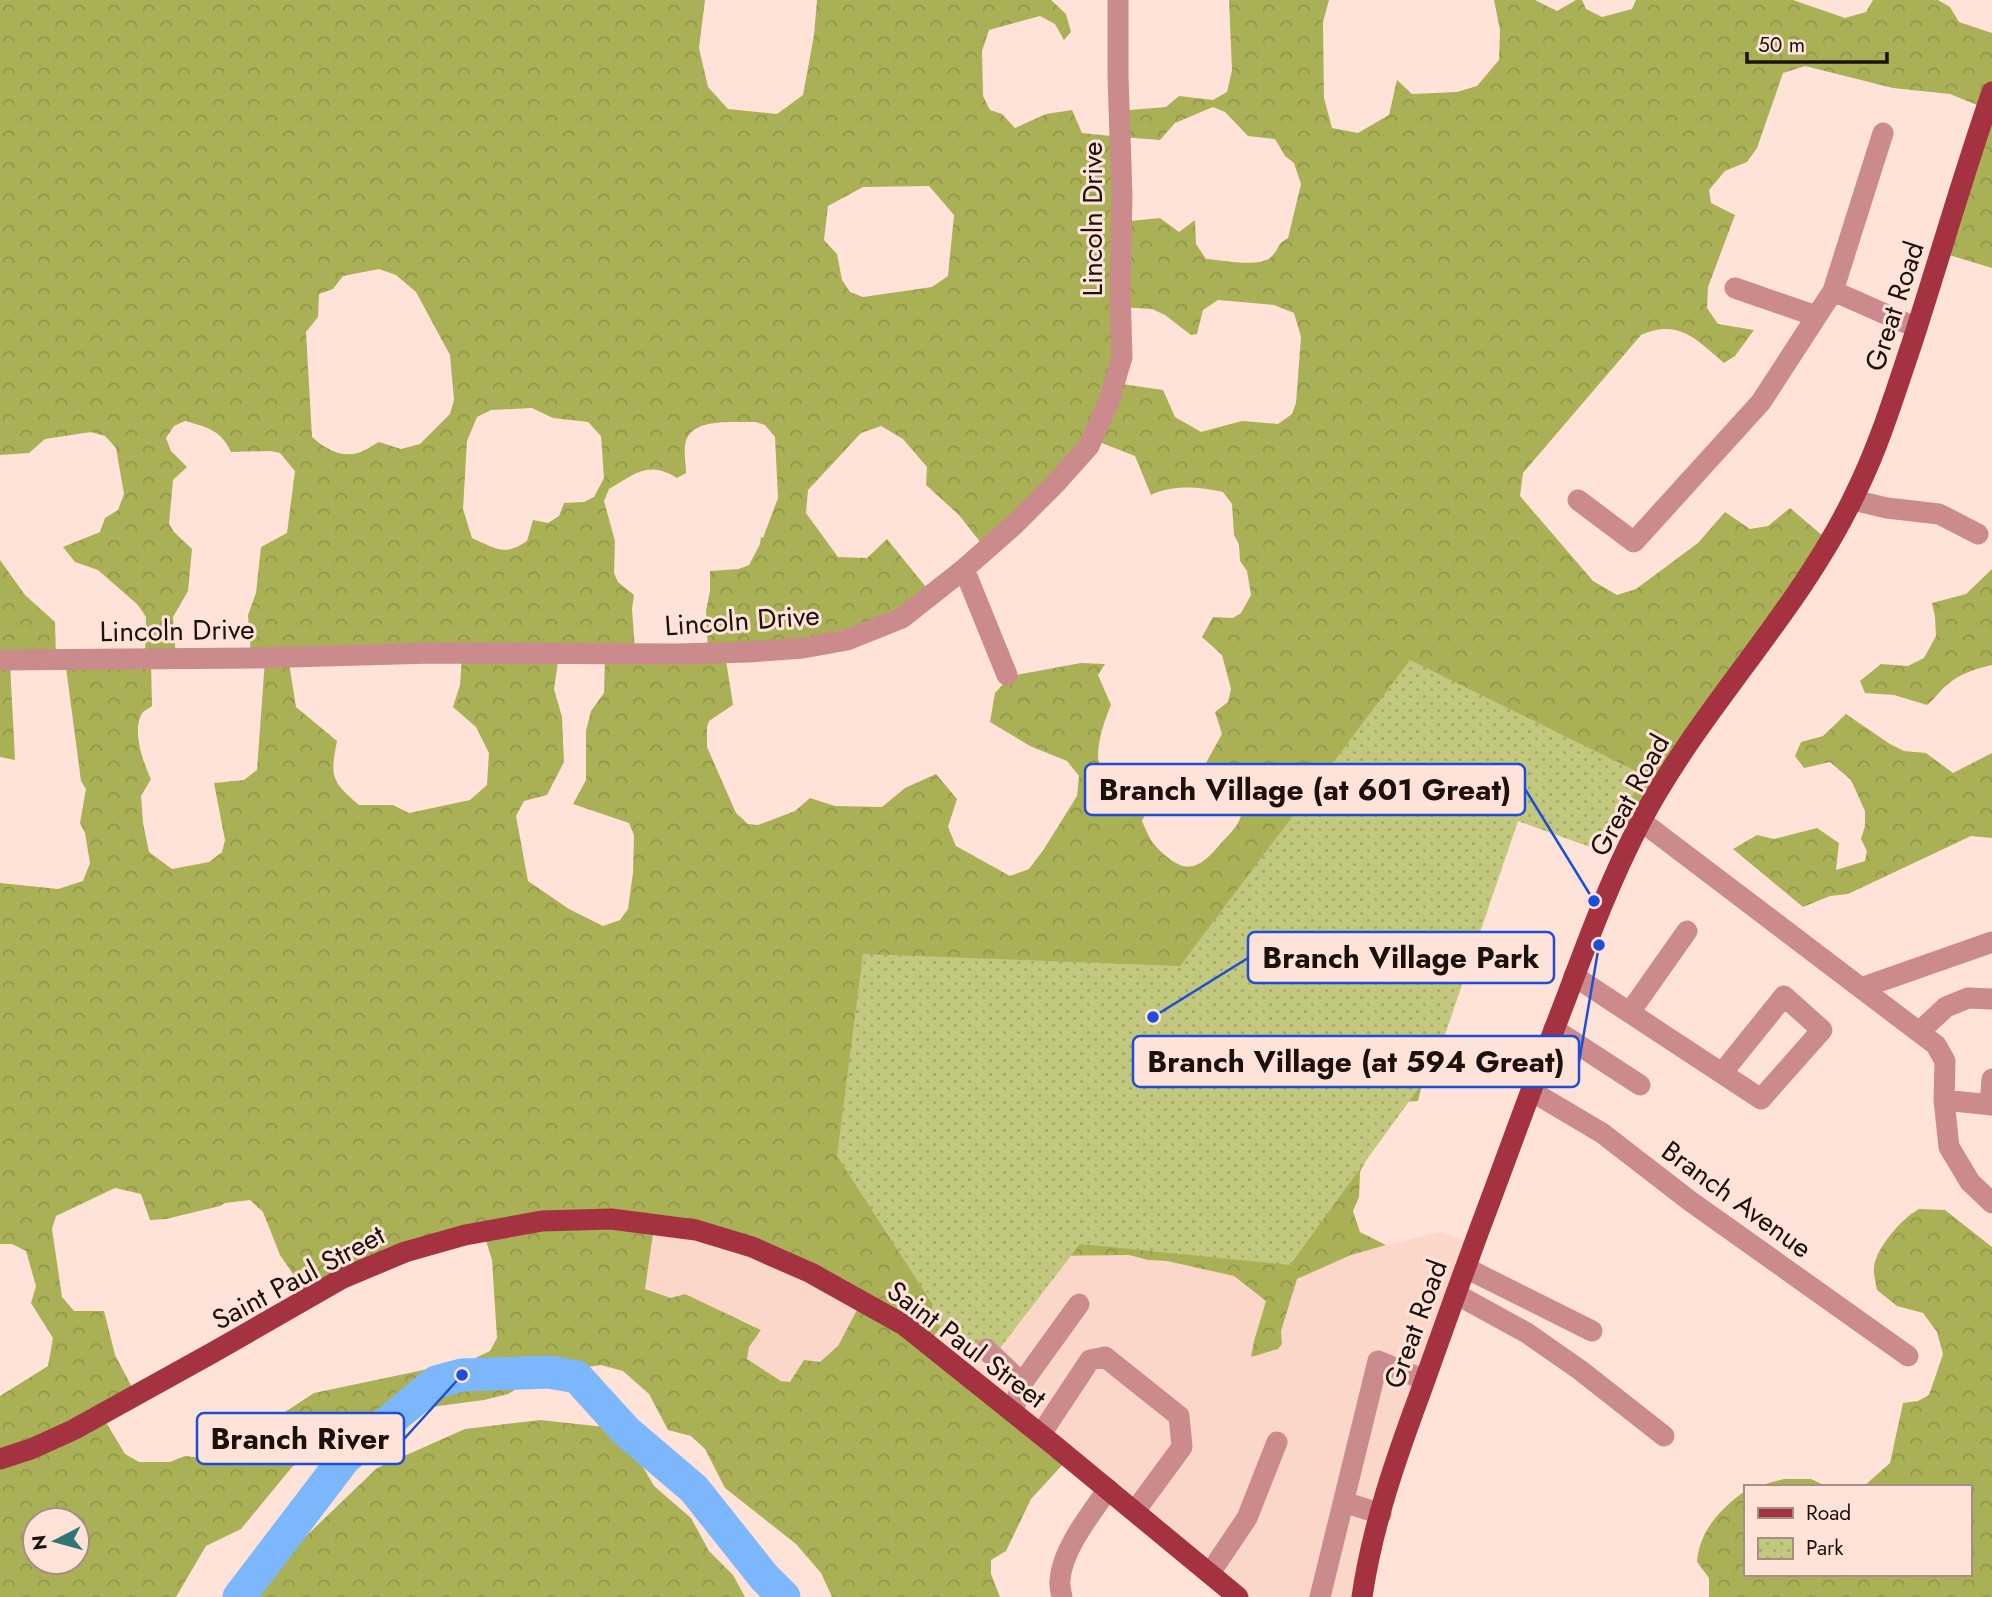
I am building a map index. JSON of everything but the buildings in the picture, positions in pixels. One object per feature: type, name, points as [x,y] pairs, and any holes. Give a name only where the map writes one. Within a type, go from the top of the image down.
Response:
[{"type":"main road","name":"Great Road","points":[[1362,1597],[1364,1578],[1402,1444],[1600,909],[1641,821],[1674,765],[1752,659],[1832,541],[1853,500],[1880,441],[1965,169],[1992,92]]},
{"type":"main road","name":"Saint Paul Street","points":[[0,1459],[31,1449],[73,1430],[343,1278],[405,1252],[465,1235],[542,1221],[611,1219],[696,1230],[752,1247],[811,1273],[904,1325],[1238,1597]]},
{"type":"street","name":"Lincoln Drive","points":[[0,660],[254,658],[433,653],[678,654],[803,648],[846,640],[902,618],[964,569],[1056,483],[1089,446],[1109,401],[1122,357],[1118,0]]},
{"type":"street","points":[[1578,500],[1634,542],[1761,401],[1833,291],[1883,133]]},
{"type":"street","points":[[1735,288],[1816,316]]},
{"type":"street","points":[[1833,291],[1917,328]]},
{"type":"street","points":[[1853,500],[1887,508],[1939,514],[1978,534]]},
{"type":"street","points":[[964,569],[1007,675]]},
{"type":"street","points":[[1641,821],[1936,1045],[1945,1061],[1944,1100],[1949,1147],[1970,1182],[1992,1203]]},
{"type":"street","points":[[1630,1012],[1687,931]]},
{"type":"street","points":[[1861,988],[1992,942]]},
{"type":"street","points":[[1574,976],[1761,1099],[1822,1030],[1784,996],[1722,1073]]},
{"type":"street","points":[[1919,1032],[1946,1007],[1968,998],[1992,999]]},
{"type":"street","points":[[1554,1029],[1640,1085]]},
{"type":"street","points":[[1944,1100],[1991,1105],[1992,1079]]},
{"type":"street","name":"Branch Avenue","points":[[1531,1091],[1602,1133],[1690,1201],[1908,1356]]},
{"type":"street","points":[[1466,1268],[1592,1331]]},
{"type":"street","points":[[1456,1294],[1527,1333],[1580,1370],[1664,1436]]},
{"type":"street","points":[[1013,1412],[1022,1383],[1079,1304]]},
{"type":"street","points":[[986,1349],[1022,1383]]},
{"type":"street","points":[[1041,1434],[1090,1360],[1105,1357],[1179,1416],[1182,1447],[1135,1511]]},
{"type":"street","points":[[1320,1597],[1378,1361],[1425,1380]]},
{"type":"street","points":[[1210,1573],[1247,1518],[1277,1441]]},
{"type":"street","points":[[1062,1597],[1060,1580],[1065,1559],[1108,1489]]},
{"type":"street","points":[[1343,1502],[1381,1514]]},
{"type":"shaded area","points":[[654,1227],[727,1241],[858,1308],[839,1346],[820,1362],[804,1360],[790,1382],[782,1381],[747,1359],[749,1347],[761,1330],[749,1323],[645,1289]]},
{"type":"shaded area","points":[[1441,1232],[1481,1247],[1406,1453],[1367,1597],[1235,1597],[927,1345],[944,1323],[1048,1256],[1129,1255],[1234,1276],[1266,1301],[1252,1357],[1281,1331],[1297,1279],[1351,1255]]},
{"type":"green space","points":[[0,0],[705,0],[699,48],[708,87],[728,109],[777,114],[803,95],[814,35],[817,0],[1051,0],[1066,14],[1071,32],[1064,40],[1055,24],[1040,16],[989,30],[982,51],[983,96],[990,110],[1002,114],[1015,128],[1046,114],[1072,110],[1082,133],[1111,136],[1118,111],[1166,107],[1179,96],[1213,100],[1227,92],[1232,70],[1229,0],[1329,0],[1323,22],[1324,98],[1332,128],[1358,133],[1389,115],[1397,80],[1412,94],[1457,92],[1477,86],[1499,60],[1500,30],[1494,0],[1535,0],[1557,11],[1576,0],[1582,0],[1586,9],[1602,17],[1632,9],[1636,0],[1793,0],[1845,18],[1866,12],[1873,0],[1938,0],[1950,7],[1959,22],[1992,33],[1992,111],[1950,94],[1893,88],[1805,66],[1783,73],[1757,148],[1747,162],[1725,171],[1709,190],[1711,203],[1735,215],[1708,287],[1707,308],[1718,324],[1754,330],[1735,356],[1724,363],[1696,340],[1677,330],[1654,330],[1641,335],[1523,473],[1520,496],[1593,581],[1617,595],[1636,589],[1698,543],[1725,512],[1750,529],[1768,526],[1790,508],[1830,542],[1680,766],[1640,833],[1601,813],[1494,794],[1418,1101],[1396,1102],[1360,1172],[1359,1197],[1353,1211],[1360,1232],[1386,1245],[1351,1255],[1297,1279],[1281,1331],[1282,1344],[1278,1349],[1251,1357],[1266,1301],[1234,1276],[1129,1255],[1049,1256],[944,1323],[927,1345],[1066,1461],[1031,1499],[1006,1551],[991,1560],[991,1574],[1000,1597],[832,1597],[821,1573],[796,1544],[725,1488],[705,1449],[691,1436],[668,1430],[649,1394],[623,1371],[601,1365],[541,1374],[508,1394],[484,1400],[386,1413],[356,1428],[292,1467],[241,1529],[206,1546],[176,1597],[0,1597],[0,1396],[48,1366],[53,1338],[31,1303],[36,1286],[26,1251],[12,1244],[0,1244],[0,883],[58,889],[83,881],[90,863],[85,833],[80,823],[86,789],[81,781],[65,660],[145,657],[146,617],[138,605],[98,570],[75,562],[63,547],[100,532],[105,518],[118,510],[124,494],[116,448],[105,436],[91,432],[45,439],[29,453],[0,455]],"holes":[[[1213,107],[1225,112],[1248,136],[1275,139],[1285,156],[1294,163],[1301,184],[1288,238],[1273,255],[1260,262],[1251,263],[1206,259],[1196,244],[1195,220],[1179,232],[1160,218],[1121,222],[1122,137],[1160,140],[1175,123]],[[929,186],[954,215],[948,276],[932,287],[863,297],[850,292],[842,280],[837,254],[824,240],[828,206],[863,187]],[[379,269],[396,275],[416,292],[450,355],[454,400],[450,414],[420,444],[401,449],[379,442],[361,452],[345,454],[327,448],[312,437],[306,332],[318,317],[319,294],[333,289],[343,276]],[[1218,300],[1274,305],[1294,313],[1301,337],[1296,403],[1292,414],[1278,424],[1242,421],[1201,432],[1175,417],[1163,390],[1115,383],[1120,307],[1152,309],[1165,315],[1191,335],[1197,334],[1203,310]],[[532,408],[553,418],[588,422],[601,436],[604,478],[594,497],[584,502],[564,503],[559,516],[548,523],[533,520],[527,541],[512,549],[493,548],[472,538],[463,509],[467,441],[477,417],[491,410]],[[185,421],[218,434],[231,452],[280,453],[295,471],[287,533],[261,547],[256,593],[248,615],[251,655],[265,660],[257,770],[244,780],[214,783],[225,840],[222,852],[209,862],[172,869],[149,852],[141,796],[151,779],[138,736],[143,712],[152,706],[151,662],[176,658],[173,617],[188,591],[192,549],[169,524],[173,480],[187,467],[171,451],[166,438],[174,426]],[[756,422],[765,425],[775,437],[778,498],[763,538],[761,537],[749,565],[739,569],[710,571],[706,611],[708,652],[635,650],[632,609],[634,595],[618,582],[614,573],[615,541],[604,501],[609,489],[642,471],[658,470],[677,478],[686,473],[685,446],[688,436],[703,425]],[[881,426],[903,439],[927,467],[926,485],[959,515],[984,547],[1094,440],[1135,456],[1151,495],[1168,489],[1187,488],[1223,492],[1232,504],[1234,535],[1239,544],[1240,561],[1247,571],[1251,595],[1241,613],[1233,618],[1213,617],[1202,637],[1222,655],[1231,689],[1228,702],[1215,712],[1222,734],[1206,763],[1231,789],[1241,804],[1241,815],[1234,829],[1197,865],[1183,866],[1175,863],[1157,848],[1142,821],[1151,803],[1114,780],[1099,763],[1099,742],[1111,705],[1098,675],[1105,664],[1081,663],[1011,676],[995,693],[990,722],[1030,746],[1067,761],[1079,776],[1077,796],[1029,869],[1010,876],[956,846],[948,827],[957,799],[936,774],[905,788],[882,807],[835,806],[810,798],[795,811],[758,825],[748,824],[736,813],[707,747],[709,721],[733,705],[725,654],[900,619],[930,592],[887,539],[867,558],[838,557],[806,513],[808,490],[861,433]],[[559,655],[605,657],[604,693],[591,711],[586,731],[586,780],[573,804],[629,823],[634,835],[628,909],[620,920],[603,926],[569,909],[528,881],[516,816],[524,801],[547,795],[564,762],[562,717],[554,689]],[[288,657],[462,657],[460,685],[453,707],[476,727],[489,753],[487,785],[470,800],[409,813],[393,805],[359,805],[335,778],[337,741],[296,707]],[[115,1188],[141,1194],[150,1220],[166,1219],[225,1203],[250,1200],[263,1212],[280,1255],[308,1296],[484,1234],[492,1260],[497,1338],[490,1351],[471,1360],[314,1393],[245,1438],[203,1458],[185,1456],[170,1462],[139,1462],[125,1454],[101,1414],[134,1391],[115,1355],[104,1311],[74,1311],[62,1297],[52,1229],[56,1216]],[[654,1227],[811,1275],[858,1308],[838,1346],[820,1362],[804,1360],[790,1382],[781,1381],[747,1359],[749,1347],[761,1330],[685,1294],[671,1298],[645,1289]]]},
{"type":"green space","points":[[1992,117],[1992,268],[1949,255]]},
{"type":"green space","points":[[0,560],[25,595],[55,622],[56,658],[10,663],[15,760],[0,757]]},
{"type":"green space","points":[[1992,569],[1992,665],[1958,677],[1927,705],[1894,695],[1865,693],[1860,681],[1881,664],[1908,666],[1924,658],[1936,636],[1932,603],[1966,594]]},
{"type":"green space","points":[[1410,660],[1646,776],[1593,848],[1518,821],[1434,1067],[1290,1265],[1080,1244],[987,1365],[928,1316],[933,1305],[837,1156],[863,954],[1180,966]]},
{"type":"green space","points":[[1846,714],[1890,744],[1904,751],[1926,753],[1953,773],[1992,753],[1992,838],[1971,836],[1848,894],[1830,896],[1803,907],[1733,849],[1757,835],[1774,839],[1817,828],[1839,843],[1836,870],[1865,861],[1867,851],[1861,839],[1865,826],[1865,811],[1851,780],[1830,762],[1804,768],[1795,756],[1801,742],[1823,736]]},
{"type":"green space","points":[[1919,1209],[1945,1210],[1992,1247],[1992,1597],[1709,1597],[1709,1578],[1697,1562],[1702,1540],[1713,1521],[1744,1492],[1744,1576],[1971,1576],[1971,1485],[1865,1485],[1890,1463],[1903,1403],[1918,1401],[1929,1395],[1943,1354],[1937,1332],[1923,1313],[1897,1306],[1877,1290],[1874,1267],[1879,1251],[1912,1213]]},
{"type":"green space","points":[[540,1420],[605,1427],[632,1448],[654,1486],[691,1518],[709,1551],[733,1575],[745,1597],[248,1597],[249,1568],[303,1539],[377,1468],[465,1429]]},
{"type":"green space","points":[[1784,1479],[1811,1479],[1824,1485],[1762,1485]]},
{"type":"waterway","points":[[239,1597],[345,1458],[436,1382],[462,1375],[549,1372],[577,1377],[626,1431],[694,1489],[764,1577],[784,1597]]},
{"type":"place","name":"Branch Village (at 601 Great)","points":[[1594,901]]},
{"type":"place","name":"Branch Village (at 594 Great)","points":[[1599,945]]},
{"type":"place","name":"Branch Village Park","points":[[1153,1017]]},
{"type":"place","name":"Branch River","points":[[462,1375]]}]
